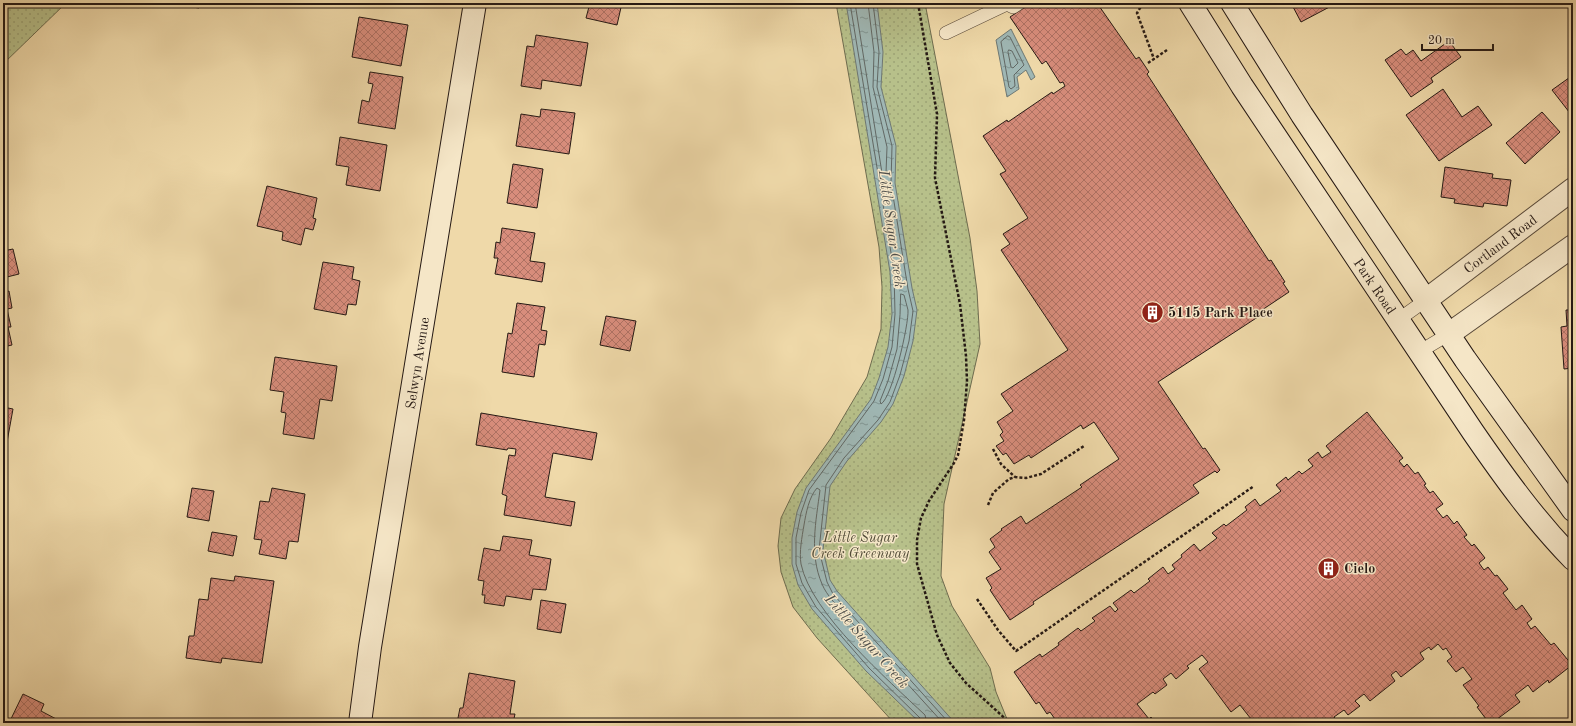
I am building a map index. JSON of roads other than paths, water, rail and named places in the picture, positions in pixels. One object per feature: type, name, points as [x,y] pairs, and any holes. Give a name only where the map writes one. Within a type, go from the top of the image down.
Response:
[{"type":"main road","name":"Selwyn Avenue","points":[[360,723],[370,646],[475,3]]},
{"type":"main road","name":"Park Road","points":[[1190,3],[1242,86],[1508,483],[1556,542],[1573,559]]},
{"type":"main road","points":[[1232,3],[1302,115],[1465,358],[1573,510]]},
{"type":"main road","name":"Cortland Road","points":[[1426,300],[1573,189]]},
{"type":"main road","points":[[1449,334],[1573,246]]},
{"type":"lane","points":[[946,33],[1006,4],[1013,7],[1019,3]]},
{"type":"lane","points":[[1398,320],[1426,300]]},
{"type":"lane","points":[[1419,352],[1449,334]]},
{"type":"water","name":"Little Sugar Creek","points":[[846,3],[877,3],[883,52],[881,87],[896,146],[895,183],[917,310],[913,341],[904,376],[893,404],[881,422],[847,461],[830,486],[823,550],[830,580],[837,591],[955,723],[920,723],[866,671],[812,609],[798,585],[792,564],[792,538],[797,512],[806,488],[871,399],[888,347],[892,314],[890,272]]},
{"type":"water","points":[[1011,29],[1035,77],[1031,80],[1026,70],[1017,77],[1019,89],[1007,97],[996,40]]},
{"type":"place","name":"5115 Park Place","points":[[1152,312]]},
{"type":"place","name":"Cielo","points":[[1329,568]]},
{"type":"park label","name":"Little Sugar Creek Greenway","points":[[860,546]]}]
